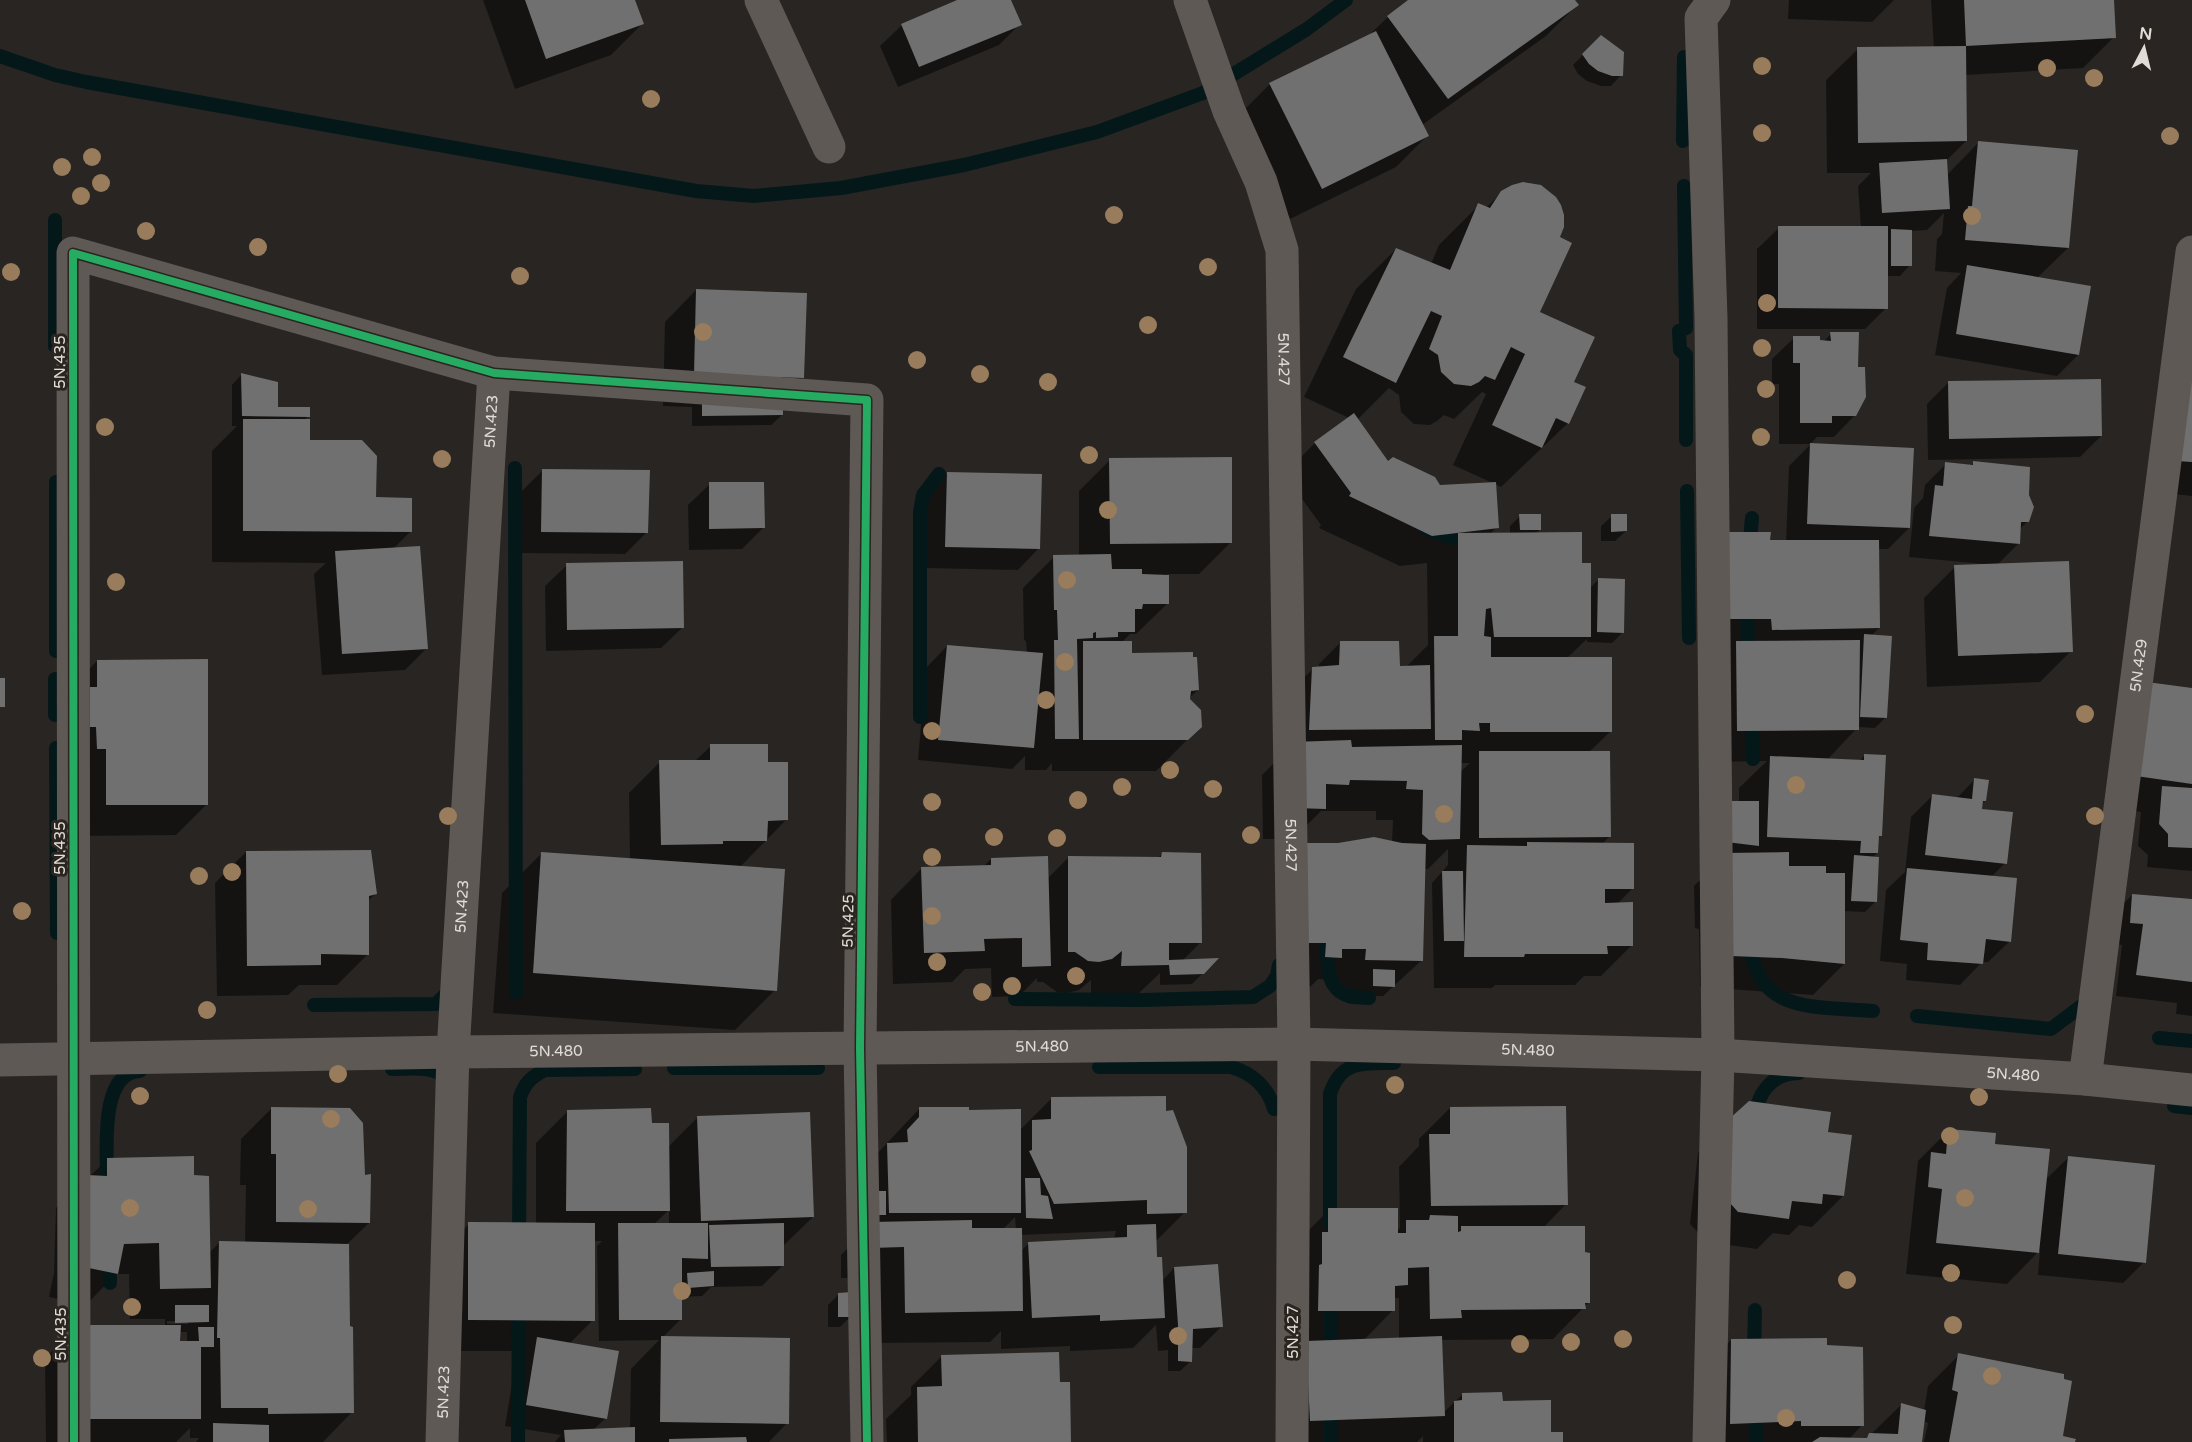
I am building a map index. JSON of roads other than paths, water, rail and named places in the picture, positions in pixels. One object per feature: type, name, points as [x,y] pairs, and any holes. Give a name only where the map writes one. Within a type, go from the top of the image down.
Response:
[{"type":"street","points":[[761,0],[829,147]]},
{"type":"street","name":"5N.427","points":[[1190,0],[1229,111],[1261,182],[1282,250],[1294,1044],[1292,1442]]},
{"type":"street","points":[[1703,6],[1711,318],[1718,1055],[1709,1442]]},
{"type":"street","name":"5N.429","points":[[2085,1079],[2192,252]]},
{"type":"street","name":"5N.435","points":[[74,1442],[73,253],[494,373]]},
{"type":"street","name":"5N.425","points":[[494,373],[867,400],[860,1048],[867,1442]]},
{"type":"street","name":"5N.423","points":[[442,1442],[453,1052],[494,373]]},
{"type":"street","name":"5N.480","points":[[0,1060],[453,1052],[1294,1044],[1718,1055],[2085,1079],[2192,1090]]},
{"type":"waterway","points":[[0,56],[55,75],[86,82],[696,191],[754,196],[841,188],[964,165],[1097,132],[1203,93],[1307,29],[1346,0]]},
{"type":"waterway","points":[[1683,141],[1684,57]]},
{"type":"waterway","points":[[1684,186],[1686,328],[1679,331],[1680,350],[1686,355],[1686,440]]},
{"type":"waterway","points":[[55,220],[55,346]]},
{"type":"waterway","points":[[515,468],[516,993]]},
{"type":"waterway","points":[[920,717],[920,512],[923,495],[939,474]]},
{"type":"waterway","points":[[56,482],[56,651]]},
{"type":"waterway","points":[[1687,491],[1689,638]]},
{"type":"waterway","points":[[1749,550],[1752,518]]},
{"type":"waterway","points":[[1426,529],[1453,538]]},
{"type":"waterway","points":[[1747,602],[1748,658]]},
{"type":"waterway","points":[[55,679],[55,715]]},
{"type":"waterway","points":[[1751,713],[1753,759]]},
{"type":"waterway","points":[[56,748],[57,933]]},
{"type":"waterway","points":[[1751,939],[1754,964],[1763,982],[1775,994],[1791,1002],[1810,1006],[1873,1011]]},
{"type":"waterway","points":[[1327,941],[1329,973],[1335,987],[1349,996],[1369,998]]},
{"type":"waterway","points":[[1015,999],[1143,1000],[1253,997],[1270,986],[1277,976],[1279,965]]},
{"type":"waterway","points":[[314,1005],[436,1004],[452,988]]},
{"type":"waterway","points":[[1917,1016],[2051,1029],[2084,1004]]},
{"type":"waterway","points":[[2159,1038],[2192,1041]]},
{"type":"waterway","points":[[1330,1224],[1330,1094],[1340,1075],[1347,1069],[1363,1064],[1394,1063]]},
{"type":"waterway","points":[[1099,1067],[1231,1067],[1246,1073],[1258,1082],[1268,1094],[1274,1109]]},
{"type":"waterway","points":[[674,1068],[818,1068]]},
{"type":"waterway","points":[[392,1069],[431,1070],[450,1081]]},
{"type":"waterway","points":[[519,1239],[520,1097],[526,1084],[545,1070],[635,1069]]},
{"type":"waterway","points":[[107,1175],[108,1113],[112,1097],[118,1084],[127,1075],[140,1071]]},
{"type":"waterway","points":[[1756,1118],[1759,1100],[1768,1086],[1781,1077],[1799,1073]]},
{"type":"waterway","points":[[2174,1106],[2192,1108]]},
{"type":"waterway","points":[[109,1255],[110,1283]]},
{"type":"waterway","points":[[1330,1294],[1330,1359]]},
{"type":"waterway","points":[[518,1442],[519,1303]]},
{"type":"waterway","points":[[1754,1356],[1755,1310]]},
{"type":"waterway","points":[[1330,1402],[1330,1442]]},
{"type":"waterway","points":[[1755,1405],[1756,1442]]}]
